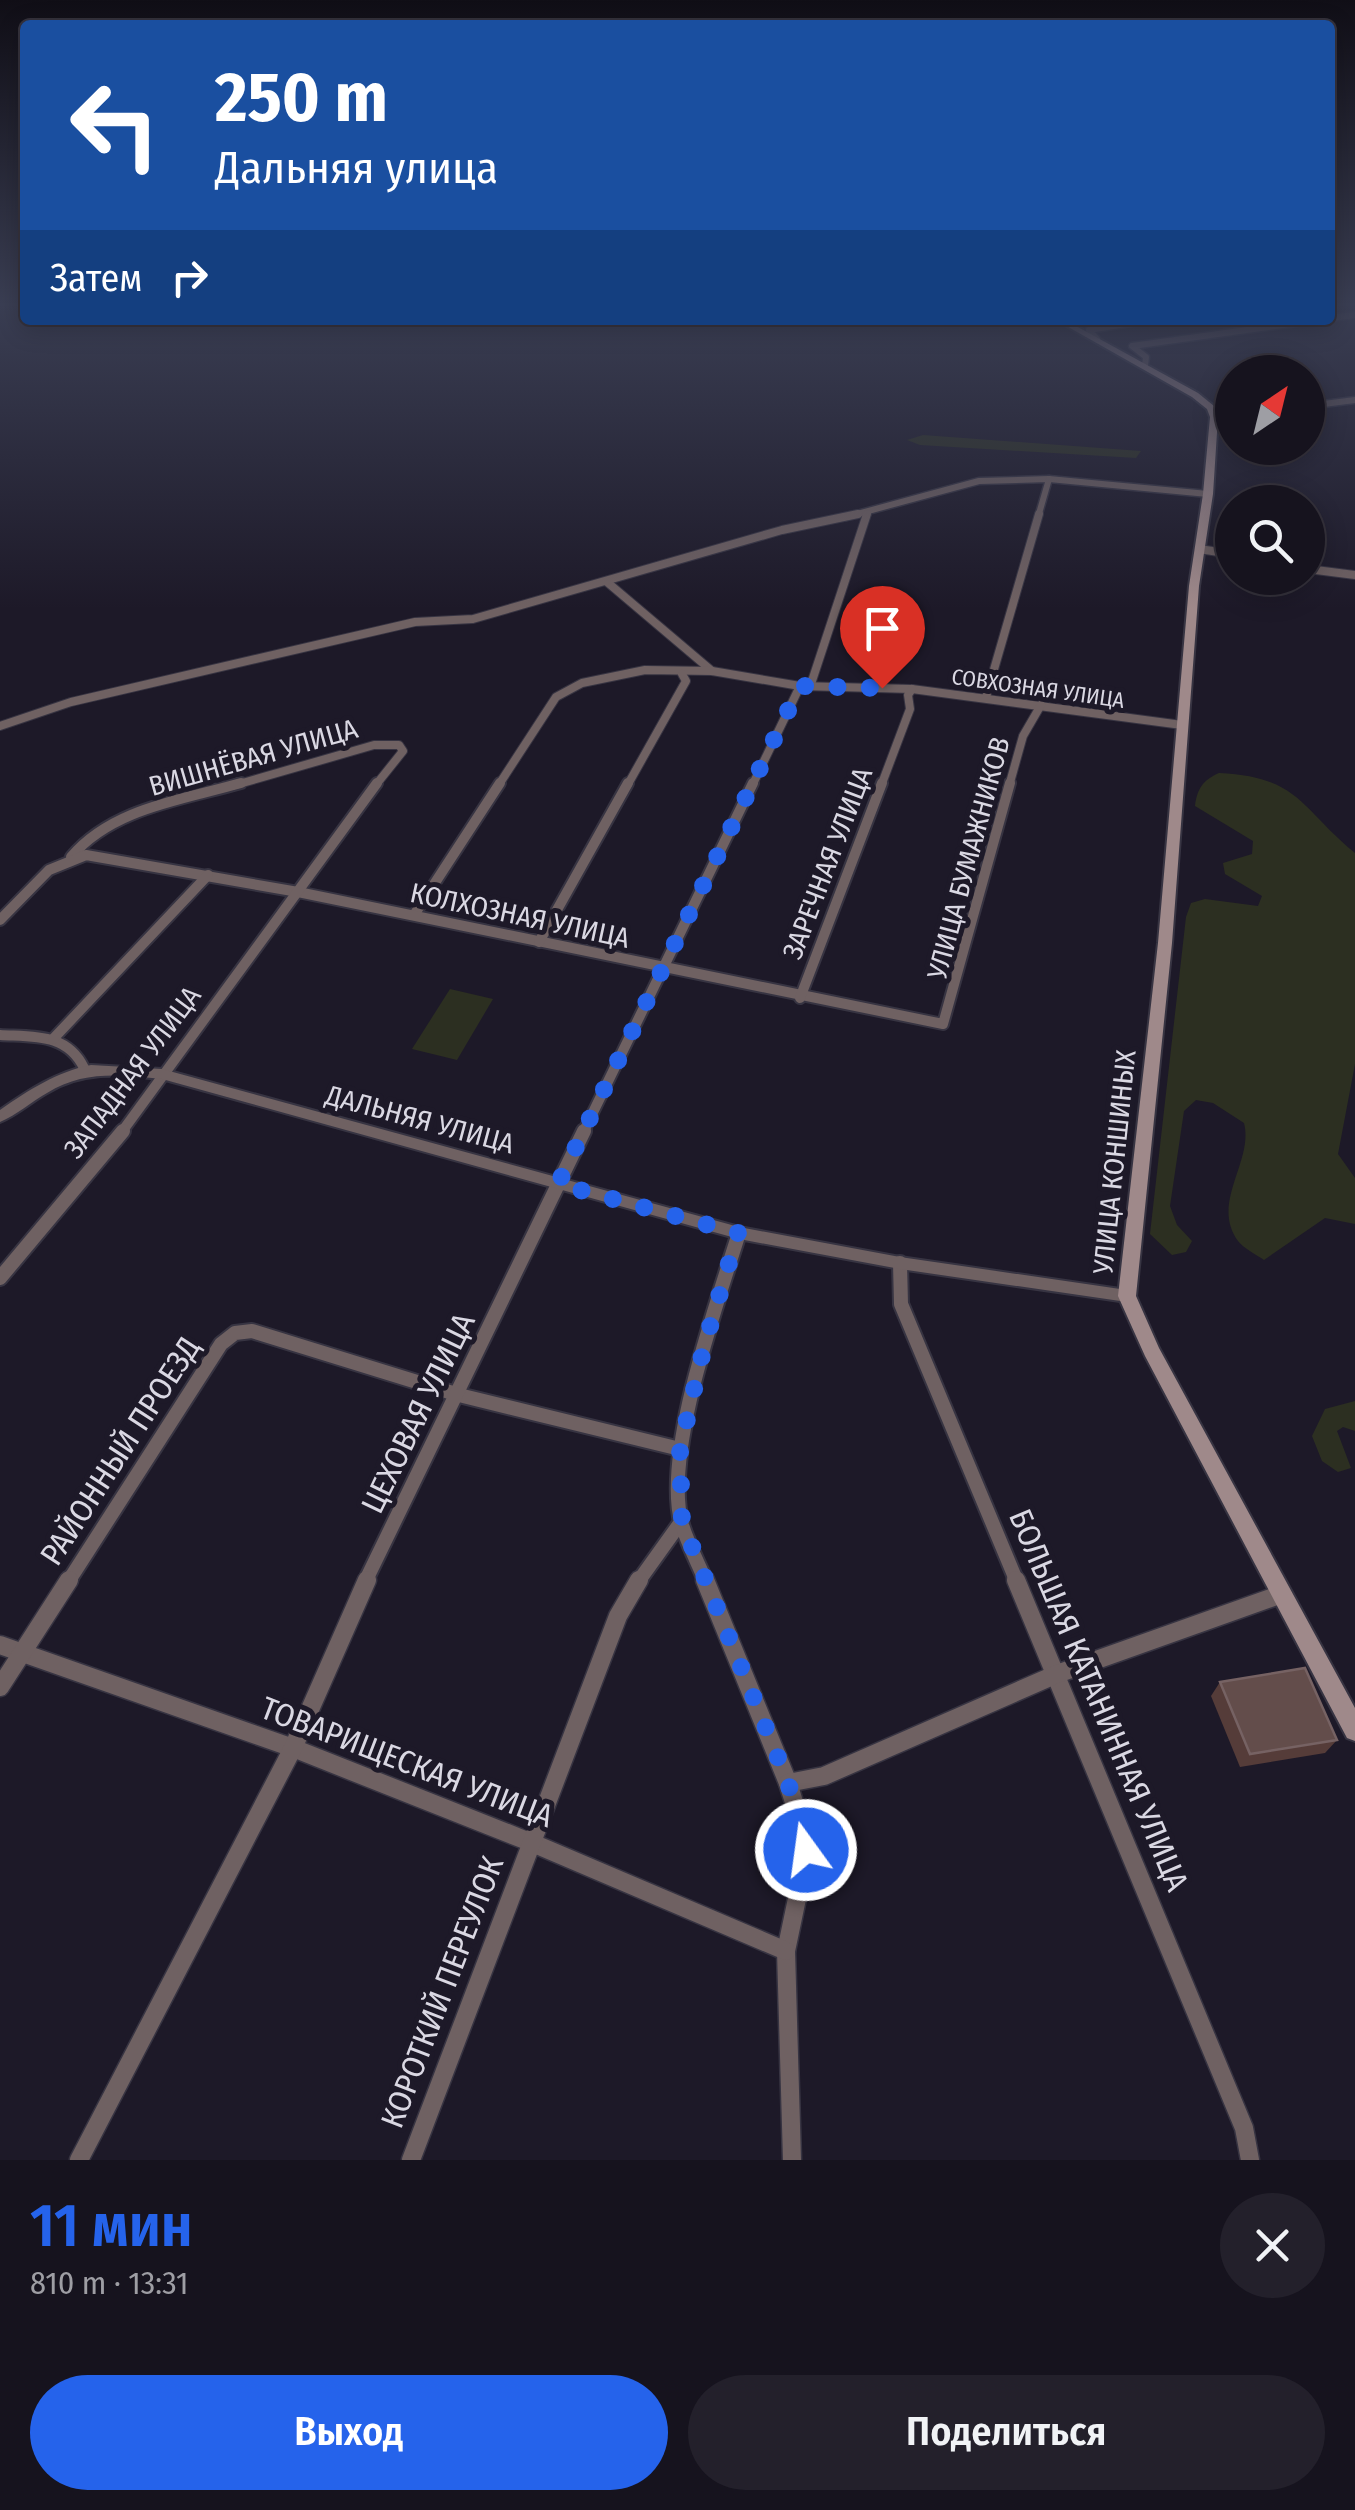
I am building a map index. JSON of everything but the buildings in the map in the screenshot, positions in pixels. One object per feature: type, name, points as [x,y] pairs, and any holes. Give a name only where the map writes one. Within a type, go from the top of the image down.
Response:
[{"type":"main road","points":[[1209,408],[1214,413]]},
{"type":"main road","name":"УЛИЦА КОНШИНЫХ","points":[[1214,413],[1182,726],[1165,943],[1127,1296],[1151,1351],[1355,1730]]},
{"type":"street","points":[[0,726],[71,702],[415,622],[473,618],[782,530],[868,512],[978,481],[1049,479],[1208,494]]},
{"type":"street","name":"УЛИЦА БУМАЖНИКОВ","points":[[986,698],[1049,479]]},
{"type":"street","name":"ЦЕХОВАЯ УЛИЦА","points":[[79,2160],[293,1748],[346,1624],[558,1184],[815,672],[868,512]]},
{"type":"street","points":[[1199,549],[1215,551]]},
{"type":"street","points":[[1325,571],[1355,575]]},
{"type":"street","points":[[607,582],[712,671]]},
{"type":"street","name":"СОВХОЗНАЯ УЛИЦА","points":[[414,915],[556,697],[582,683],[645,670],[682,674],[712,671],[805,686],[912,689],[1182,726]]},
{"type":"street","points":[[815,672],[853,688]]},
{"type":"street","points":[[539,942],[686,681],[682,674]]},
{"type":"street","name":"ЗАРЕЧНАЯ УЛИЦА","points":[[800,998],[910,709],[908,695],[912,689]]},
{"type":"street","name":"УЛИЦА БУМАЖНИКОВ","points":[[943,1024],[1022,736],[1041,705]]},
{"type":"street","name":"ВИШНЁВАЯ УЛИЦА","points":[[71,857],[88,838],[117,820],[374,744],[399,745],[403,751],[398,760],[342,827],[298,892]]},
{"type":"street","name":"КОЛХОЗНАЯ УЛИЦА","points":[[71,857],[86,855],[298,892],[800,998],[943,1024]]},
{"type":"street","points":[[0,920],[34,883],[71,857]]},
{"type":"street","points":[[53,1039],[208,875]]},
{"type":"street","name":"ЗАПАДНАЯ УЛИЦА","points":[[0,1278],[136,1116],[162,1074],[298,892]]},
{"type":"street","points":[[0,1035],[53,1039],[79,1052],[84,1068]]},
{"type":"street","name":"ДАЛЬНЯЯ УЛИЦА","points":[[0,1117],[54,1081],[84,1068],[162,1074],[738,1233],[900,1263],[1127,1296]]},
{"type":"street","points":[[738,1233],[704,1347],[680,1449],[682,1522],[788,1782],[806,1850],[786,1951],[792,2160]]},
{"type":"street","name":"БОЛЬШАЯ КАТАНИННАЯ УЛИЦА","points":[[900,1263],[901,1304],[1244,2128],[1250,2160]]},
{"type":"street","name":"РАЙОННЫЙ ПРОЕЗД","points":[[0,1687],[221,1344],[235,1333],[252,1332],[459,1394],[680,1449]]},
{"type":"street","name":"КОРОТКИЙ ПЕРЕУЛОК","points":[[411,2160],[618,1616],[650,1561],[682,1522]]},
{"type":"street","points":[[788,1782],[824,1776],[1057,1674],[1282,1594]]},
{"type":"street","name":"ТОВАРИЩЕСКАЯ УЛИЦА","points":[[0,1646],[293,1748],[530,1842],[786,1951]]},
{"type":"green space","points":[[923,435],[1141,451],[1136,458],[920,445],[907,440]]},
{"type":"green space","points":[[1219,773],[1246,776],[1283,788],[1355,853],[1355,1064],[1338,1154],[1355,1178],[1355,1224],[1325,1218],[1264,1260],[1240,1244],[1231,1227],[1230,1197],[1243,1152],[1244,1123],[1213,1103],[1196,1100],[1184,1111],[1170,1206],[1177,1225],[1192,1241],[1186,1252],[1172,1255],[1150,1234],[1186,917],[1191,903],[1205,899],[1258,906],[1262,896],[1225,874],[1223,863],[1252,854],[1253,841],[1195,806],[1202,786]]},
{"type":"green space","points":[[450,989],[493,999],[457,1060],[412,1049]]},
{"type":"green space","points":[[1355,1401],[1355,1431],[1343,1427],[1337,1431],[1351,1468],[1338,1472],[1322,1461],[1312,1436],[1325,1409]]},
{"type":"route","points":[[806,1850],[788,1782],[682,1522],[680,1449],[704,1347],[738,1233],[558,1184],[800,686],[882,688]]}]
